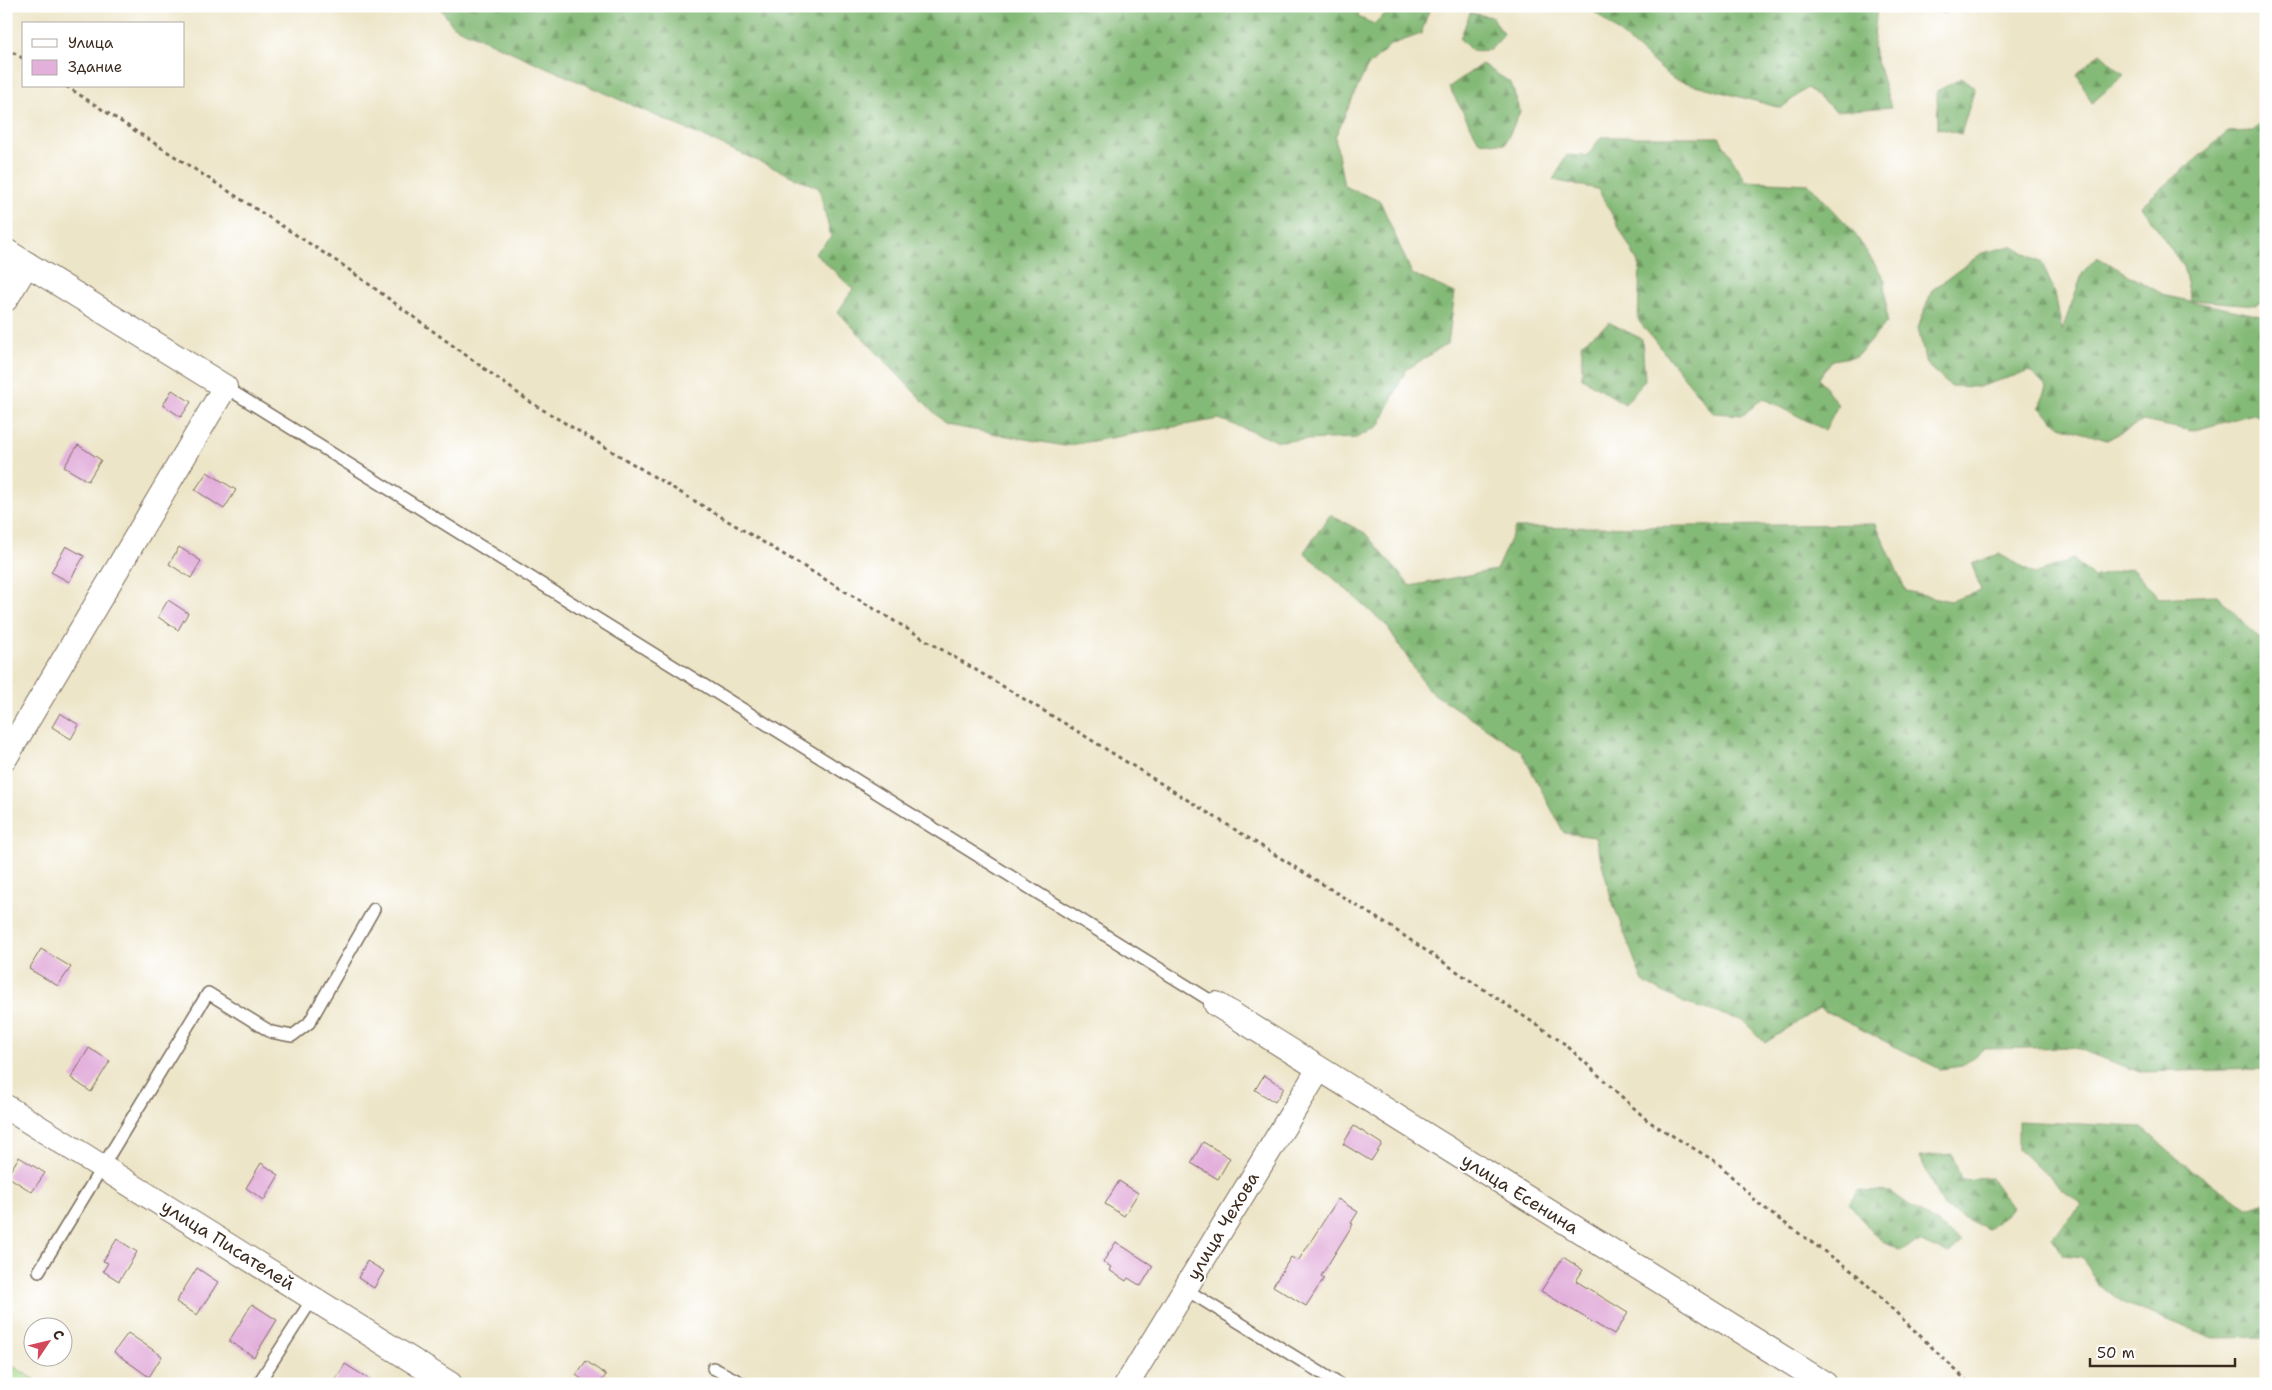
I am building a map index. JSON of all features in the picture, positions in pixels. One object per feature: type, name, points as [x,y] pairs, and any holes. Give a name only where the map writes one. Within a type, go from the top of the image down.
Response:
[{"type":"street","points":[[6,251],[224,387],[6,756]]},
{"type":"street","points":[[6,299],[27,264]]},
{"type":"street","name":"улица Есенина","points":[[1216,1004],[1825,1384]]},
{"type":"street","name":"улица Чехова","points":[[1128,1384],[1319,1069]]},
{"type":"street","name":"улица Писателей","points":[[6,1107],[450,1384]]},
{"type":"lane","points":[[224,387],[1216,1004]]},
{"type":"lane","points":[[40,1271],[208,993],[270,1032],[292,1036],[309,1023],[374,909]]},
{"type":"lane","points":[[1185,1289],[1339,1384]]},
{"type":"lane","points":[[258,1384],[313,1298]]},
{"type":"lane","points":[[713,1368],[744,1384]]},
{"type":"path","points":[[6,48],[22,58]]},
{"type":"path","points":[[69,88],[344,266],[530,402],[1072,728],[1388,925],[1557,1039],[1648,1121],[1718,1163],[1762,1207],[1856,1274],[1970,1384]]},
{"type":"green space","points":[[439,6],[1359,6],[1358,17],[1374,24],[1393,6],[1426,6],[1429,10],[1421,34],[1390,45],[1366,69],[1335,137],[1344,186],[1380,201],[1412,274],[1455,293],[1448,343],[1406,370],[1379,426],[1356,438],[1277,441],[1219,419],[1064,446],[946,425],[838,312],[853,289],[815,253],[831,237],[819,188],[453,26]]},
{"type":"green space","points":[[1588,6],[1877,6],[1873,48],[1891,107],[1836,111],[1807,88],[1781,108],[1673,79]]},
{"type":"green space","points":[[1920,6],[1949,6],[1946,14]]},
{"type":"green space","points":[[1470,13],[1492,17],[1504,35],[1490,50],[1472,51],[1460,39]]},
{"type":"green space","points":[[2100,53],[2124,75],[2092,103],[2077,74]]},
{"type":"green space","points":[[1482,64],[1511,83],[1520,112],[1505,144],[1479,141],[1449,87]]},
{"type":"green space","points":[[1962,78],[1975,88],[1961,134],[1938,128],[1937,91]]},
{"type":"green space","points":[[2266,119],[2266,301],[2256,305],[2191,300],[2183,266],[2141,206],[2228,132],[2253,131]]},
{"type":"green space","points":[[1601,137],[1719,137],[1746,181],[1809,184],[1853,231],[1885,280],[1887,322],[1857,356],[1832,360],[1819,378],[1838,405],[1825,430],[1763,398],[1743,415],[1713,413],[1638,320],[1640,266],[1598,189],[1553,180],[1567,155],[1587,156]]},
{"type":"green space","points":[[2012,246],[2042,263],[2055,293],[2062,330],[2083,272],[2097,257],[2166,296],[2266,317],[2266,420],[2253,414],[2192,431],[2143,421],[2107,440],[2060,426],[2039,407],[2047,388],[2030,371],[1978,387],[1950,386],[1926,364],[1918,328],[1932,290],[1982,253]]},
{"type":"green space","points":[[1610,323],[1642,339],[1645,380],[1625,404],[1582,378],[1582,343]]},
{"type":"green space","points":[[1330,515],[1365,533],[1410,586],[1496,570],[1515,528],[1876,524],[1906,591],[1950,601],[1981,591],[1972,564],[1999,554],[2034,574],[2073,559],[2093,577],[2132,568],[2159,598],[2217,595],[2266,646],[2266,1069],[2139,1072],[2074,1047],[1983,1049],[1962,1066],[1940,1069],[1819,1008],[1765,1043],[1744,1021],[1684,1003],[1643,982],[1612,901],[1595,837],[1564,833],[1521,751],[1428,690],[1387,626],[1304,552]]},
{"type":"green space","points":[[2018,1121],[2142,1127],[2178,1160],[2248,1208],[2266,1202],[2266,1337],[2214,1338],[2126,1304],[2098,1285],[2082,1257],[2062,1255],[2052,1237],[2082,1206],[2018,1149]]},
{"type":"green space","points":[[1952,1154],[1961,1180],[1991,1178],[2012,1208],[1988,1230],[1943,1207],[1920,1157]]},
{"type":"green space","points":[[1858,1190],[1891,1192],[1961,1241],[1949,1254],[1920,1241],[1900,1251],[1874,1234],[1849,1203]]},
{"type":"green space","points":[[6,1362],[42,1384],[6,1384]]},
{"type":"building","points":[[172,390],[191,402],[181,417],[163,405]]},
{"type":"building","points":[[78,445],[101,460],[88,481],[64,467]]},
{"type":"building","points":[[207,472],[236,490],[224,509],[195,490]]},
{"type":"building","points":[[66,546],[84,556],[69,582],[51,572]]},
{"type":"building","points":[[179,547],[201,561],[191,578],[169,564]]},
{"type":"building","points":[[168,600],[188,613],[178,630],[158,617]]},
{"type":"building","points":[[60,713],[79,725],[71,739],[52,727]]},
{"type":"building","points":[[41,949],[71,967],[58,986],[29,969]]},
{"type":"building","points":[[89,1048],[110,1061],[91,1092],[71,1078]]},
{"type":"building","points":[[1264,1075],[1284,1088],[1275,1102],[1255,1090]]},
{"type":"building","points":[[1354,1126],[1382,1144],[1371,1161],[1343,1144]]},
{"type":"building","points":[[1203,1142],[1230,1158],[1218,1179],[1191,1163]]},
{"type":"building","points":[[19,1157],[45,1173],[32,1192],[7,1176]]},
{"type":"building","points":[[261,1163],[279,1175],[264,1200],[246,1188]]},
{"type":"building","points":[[1119,1181],[1138,1193],[1124,1216],[1105,1204]]},
{"type":"building","points":[[1338,1199],[1358,1212],[1351,1223],[1353,1224],[1321,1276],[1324,1278],[1306,1306],[1273,1286],[1291,1257],[1298,1261]]},
{"type":"building","points":[[117,1239],[137,1252],[119,1281],[103,1271],[108,1263],[103,1261]]},
{"type":"building","points":[[1116,1242],[1153,1266],[1141,1286],[1128,1278],[1126,1281],[1109,1270],[1111,1267],[1103,1262]]},
{"type":"building","points":[[1563,1257],[1583,1270],[1576,1281],[1628,1313],[1614,1335],[1541,1291]]},
{"type":"building","points":[[367,1261],[384,1271],[374,1288],[358,1278]]},
{"type":"building","points":[[197,1268],[218,1282],[197,1315],[176,1302]]},
{"type":"building","points":[[252,1304],[277,1320],[254,1357],[229,1341]]},
{"type":"building","points":[[128,1333],[162,1356],[149,1377],[114,1352]]},
{"type":"building","points":[[586,1361],[606,1375],[599,1384],[588,1384],[576,1375]]},
{"type":"building","points":[[345,1364],[377,1384],[333,1384]]}]
